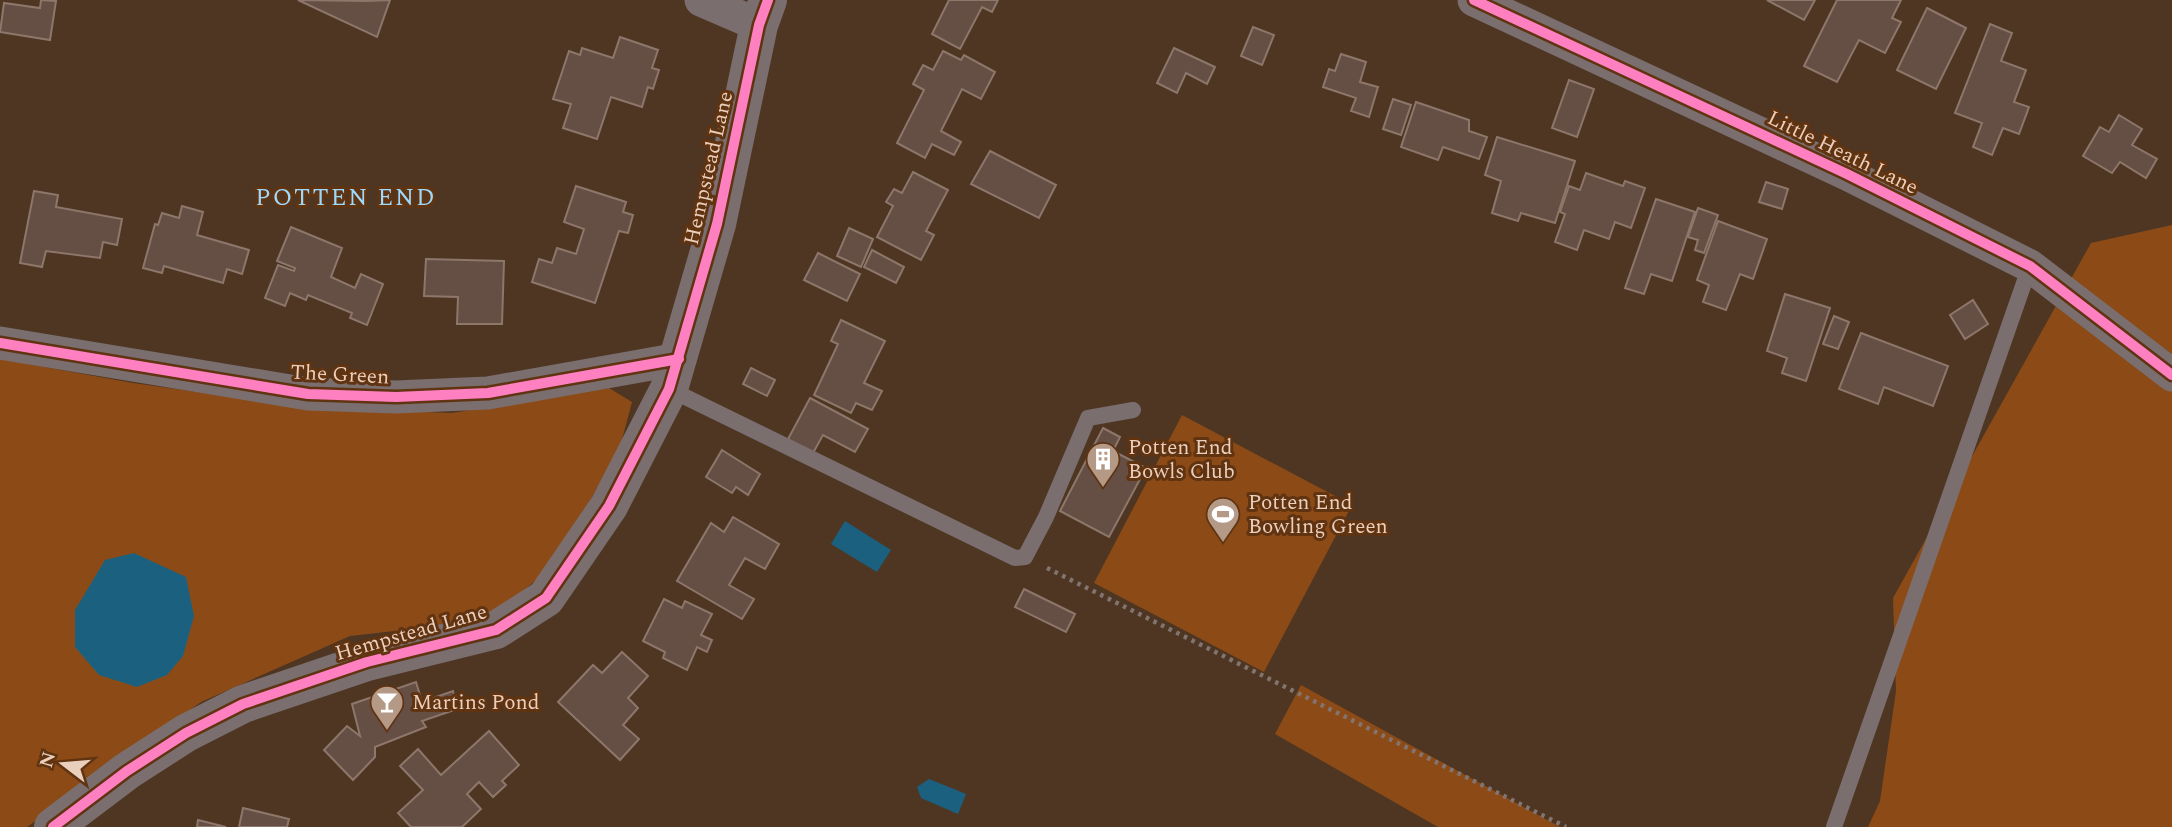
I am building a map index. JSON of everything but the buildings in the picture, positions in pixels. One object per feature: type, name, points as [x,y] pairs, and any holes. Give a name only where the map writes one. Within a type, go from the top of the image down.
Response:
[{"type":"street","points":[[701,0],[763,12]]},
{"type":"street","name":"Little Heath Lane","points":[[1475,0],[1847,174],[2030,266],[2172,375]]},
{"type":"street","name":"Hempstead Lane","points":[[53,827],[146,758],[186,733],[243,704],[367,662],[496,630],[546,598],[610,506],[674,374],[717,225],[763,12]]},
{"type":"street","name":"The Green","points":[[0,343],[308,394],[396,397],[488,393],[674,374]]},
{"type":"lane","points":[[1834,827],[2030,266]]},
{"type":"lane","points":[[674,374],[1015,558],[1025,556],[1088,418],[1133,410]]},
{"type":"path","points":[[1025,556],[1566,827]]},
{"type":"shaded area","points":[[2172,225],[2172,827],[1868,827],[1880,801],[1896,691],[1893,598],[2091,243]]},
{"type":"shaded area","points":[[0,359],[133,383],[310,408],[452,413],[609,388],[632,402],[620,447],[586,508],[539,578],[484,621],[350,636],[201,702],[27,827],[0,827]]},
{"type":"shaded area","name":"Potten End Bowling Green","points":[[1182,415],[1352,505],[1264,672],[1094,583]]},
{"type":"shaded area","points":[[1301,685],[1560,827],[1438,827],[1275,734]]},
{"type":"water","points":[[845,521],[891,550],[877,572],[831,544]]},
{"type":"water","points":[[134,553],[186,577],[194,616],[183,656],[167,675],[137,687],[99,675],[75,647],[75,610],[105,560]]},
{"type":"water","points":[[929,779],[966,794],[958,814],[921,798],[917,787]]},
{"type":"cycle path","points":[[53,827],[127,771],[186,733],[243,704],[367,662],[496,630],[546,598],[609,506],[669,389],[717,224],[759,25],[768,0]]},
{"type":"cycle path","points":[[1474,0],[1847,174],[2030,266],[2172,375]]},
{"type":"cycle path","points":[[0,343],[308,394],[396,397],[488,393],[679,359]]},
{"type":"place","name":"Potten End Bowls Club","points":[[1103,489]]},
{"type":"place","name":"Potten End Bowling Green","points":[[1223,544]]},
{"type":"place","name":"Martins Pond","points":[[387,732]]},
{"type":"district","name":"POTTEN END","points":[[346,197]]}]
